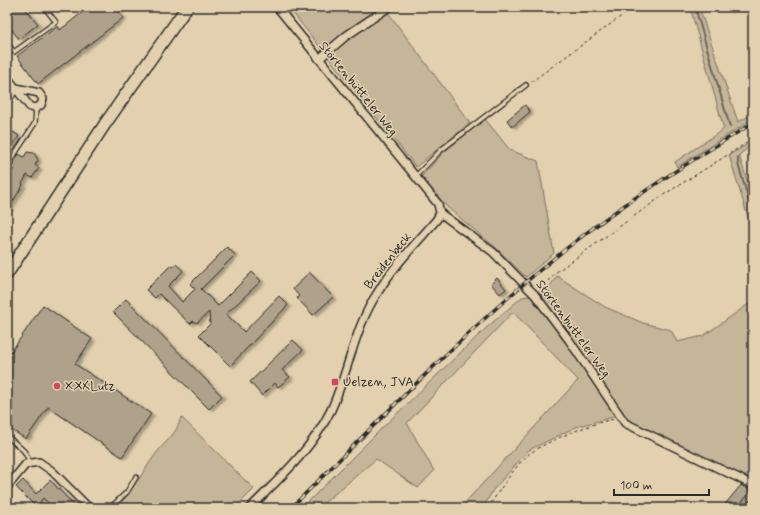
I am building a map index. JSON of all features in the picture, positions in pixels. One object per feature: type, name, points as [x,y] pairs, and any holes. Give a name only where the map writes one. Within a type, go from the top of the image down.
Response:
[{"type":"main road","points":[[7,274],[106,124],[187,7]]},
{"type":"street","name":"Störtenbütteler Weg","points":[[278,7],[318,59],[438,204],[440,213],[493,252],[535,295],[569,340],[626,423],[753,485]]},
{"type":"street","points":[[318,59],[346,36],[389,7]]},
{"type":"street","points":[[7,77],[30,107],[36,108],[41,106],[43,102],[41,94],[16,88]]},
{"type":"street","name":"Breidenbeck","points":[[250,508],[297,461],[320,429],[341,386],[361,323],[377,292],[390,274],[437,219],[440,213]]},
{"type":"street","points":[[7,487],[20,469],[30,462],[39,462],[52,471],[89,508]]},
{"type":"street","points":[[751,508],[753,504]]},
{"type":"lane","points":[[7,43],[14,52],[56,22],[44,7]]},
{"type":"lane","points":[[415,177],[441,150],[526,85]]},
{"type":"lane","points":[[7,105],[16,88]]},
{"type":"lane","points":[[7,166],[35,123],[36,108]]},
{"type":"lane","points":[[7,436],[17,443],[30,462]]},
{"type":"lane","points":[[110,508],[127,492],[136,477]]},
{"type":"path","points":[[526,85],[634,7]]},
{"type":"path","points":[[535,295],[555,274],[659,198],[753,139]]},
{"type":"path","points":[[488,508],[498,492],[528,455],[578,430],[606,421],[622,418]]},
{"type":"shaded area","points":[[288,7],[384,7],[470,123],[416,167]]},
{"type":"shaded area","points":[[690,7],[699,7],[738,122],[753,114],[753,119],[677,167],[675,162],[724,129]]},
{"type":"shaded area","points":[[485,119],[510,150],[538,161],[554,253],[526,277],[496,248],[447,207],[421,177],[444,152]]},
{"type":"shaded area","points":[[753,141],[753,144],[739,155],[753,199],[753,234],[729,155]]},
{"type":"shaded area","points":[[557,276],[605,307],[643,323],[671,330],[677,342],[703,336],[753,301],[753,468],[746,478],[628,421],[624,414],[576,427],[529,450],[493,490],[483,508],[460,508],[578,380],[513,312],[407,423],[434,471],[418,488],[376,459],[318,508],[302,508],[379,431],[484,330],[522,297],[544,294]]},
{"type":"shaded area","points":[[181,417],[254,489],[235,508],[116,508],[132,489],[155,455],[177,429]]},
{"type":"building","points":[[7,7],[24,7],[38,24],[19,39],[7,24]]},
{"type":"building","points":[[89,7],[115,7],[123,18],[38,84],[17,56],[58,26],[60,30]]},
{"type":"building","points":[[525,105],[530,112],[512,127],[507,120]]},
{"type":"building","points":[[7,128],[19,136],[7,154]]},
{"type":"building","points":[[27,152],[34,153],[38,160],[35,165],[39,168],[32,178],[27,175],[22,184],[23,185],[7,211],[7,179],[15,167],[12,165],[19,154],[24,157]]},
{"type":"building","points":[[227,247],[235,255],[201,289],[218,306],[252,272],[261,281],[226,314],[244,332],[279,296],[288,305],[230,366],[199,335],[210,324],[209,312],[197,323],[193,321],[190,324],[159,294],[155,298],[146,290],[171,265],[173,267],[176,264],[183,271],[168,286],[182,302],[195,289],[190,284]]},
{"type":"building","points":[[309,272],[333,297],[313,315],[297,298],[299,296],[293,289]]},
{"type":"building","points":[[497,278],[506,289],[500,294],[491,284]]},
{"type":"building","points":[[126,299],[222,396],[209,409],[113,312]]},
{"type":"building","name":"XXXLutz","points":[[43,305],[92,339],[75,364],[151,414],[122,457],[48,407],[26,439],[7,427],[7,358]]},
{"type":"building","points":[[293,340],[303,350],[282,370],[290,377],[278,387],[275,383],[262,396],[250,382]]},
{"type":"building","points":[[23,480],[36,494],[50,480],[74,505],[71,508],[53,508],[43,498],[36,507],[16,487]]},
{"type":"building","points":[[741,485],[751,491],[737,508],[722,508]]},
{"type":"waterway","points":[[695,7],[730,127]]},
{"type":"waterway","points":[[738,157],[738,164],[753,214]]},
{"type":"railway","points":[[291,508],[426,374],[530,278],[589,231],[635,198],[753,123]]},
{"type":"place","name":"Uelzen, JVA","points":[[335,382]]},
{"type":"place","name":"XXXLutz","points":[[57,386]]}]
